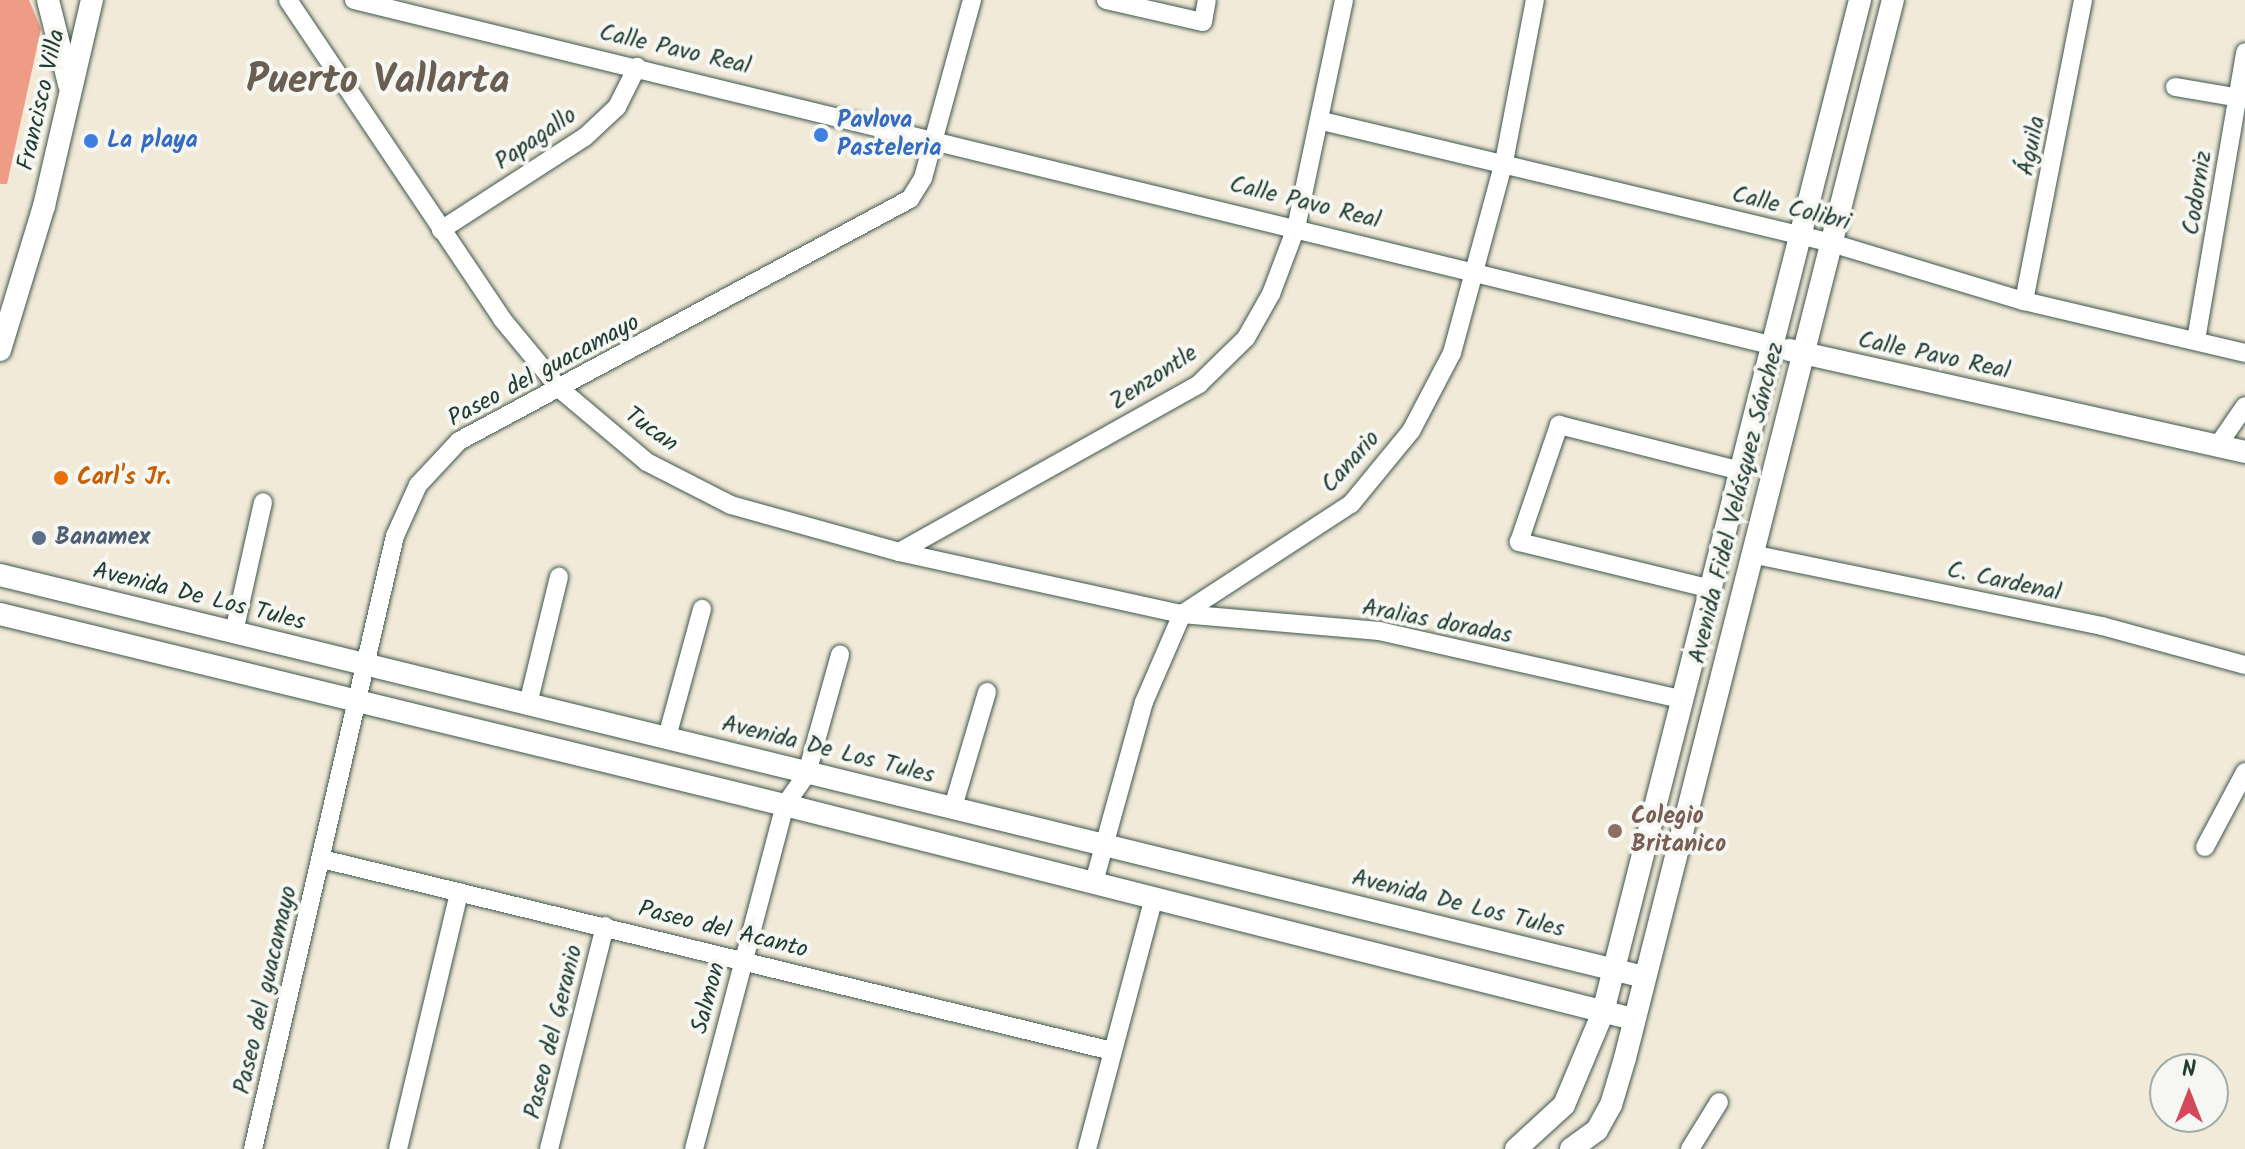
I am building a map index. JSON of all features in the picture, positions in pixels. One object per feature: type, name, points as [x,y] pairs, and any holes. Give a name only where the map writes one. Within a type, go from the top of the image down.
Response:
[{"type":"street","points":[[48,0],[70,92]]},
{"type":"street","name":"Francisco Villa","points":[[0,350],[44,206],[92,0]]},
{"type":"street","name":"Tucan","points":[[288,0],[502,319],[560,389],[647,462],[731,505],[899,552],[1182,614]]},
{"type":"street","name":"Calle Pavo Real","points":[[354,0],[1477,270],[1801,353],[2245,452]]},
{"type":"street","name":"Paseo del guacamayo","points":[[253,1149],[368,665],[395,536],[418,485],[459,441],[885,217],[910,199],[935,139],[972,0]]},
{"type":"street","points":[[1106,0],[1203,22],[1207,0]]},
{"type":"street","name":"Zenzontle","points":[[899,552],[1199,384],[1246,338],[1271,294],[1296,228],[1322,121],[1344,0]]},
{"type":"street","name":"Canario","points":[[1182,614],[1351,504],[1411,431],[1452,353],[1477,270],[1504,162],[1535,0]]},
{"type":"street","name":"Avenida Fidel Velásquez Sánchez","points":[[1516,1149],[1564,1105],[1603,1012],[1616,969],[1680,699],[1712,589],[1860,0]]},
{"type":"street","name":"Avenida Fidel Velásquez Sánchez","points":[[1571,1149],[1597,1130],[1611,1105],[1828,242],[1893,0]]},
{"type":"street","name":"Águila","points":[[2024,301],[2083,0]]},
{"type":"street","name":"Codorniz","points":[[2196,340],[2241,99],[2245,52]]},
{"type":"street","name":"Papagallo","points":[[441,230],[585,137],[617,107],[637,67]]},
{"type":"street","points":[[2175,87],[2241,99]]},
{"type":"street","name":"Calle Colibri","points":[[1322,121],[1504,162],[1828,242],[2024,301],[2245,353]]},
{"type":"street","points":[[2218,445],[2245,406]]},
{"type":"street","points":[[1712,589],[1519,542],[1559,425],[1741,471]]},
{"type":"street","points":[[234,632],[263,502]]},
{"type":"street","name":"C. Cardenal","points":[[1751,554],[2102,626],[2245,665]]},
{"type":"street","name":"Avenida De Los Tules","points":[[0,575],[1644,977]]},
{"type":"street","points":[[528,704],[559,577]]},
{"type":"street","points":[[667,737],[702,609]]},
{"type":"street","points":[[0,614],[785,805],[1633,1019]]},
{"type":"street","points":[[1094,882],[1144,702],[1182,614]]},
{"type":"street","name":"Aralias doradas","points":[[1182,614],[1379,631],[1680,699]]},
{"type":"street","name":"Salmon","points":[[694,1149],[785,805],[807,773],[840,655]]},
{"type":"street","points":[[953,807],[987,692]]},
{"type":"street","points":[[2205,847],[2245,772]]},
{"type":"street","name":"Paseo del Acanto","points":[[322,859],[1112,1051]]},
{"type":"street","points":[[398,1149],[459,892]]},
{"type":"street","points":[[1087,1149],[1154,897]]},
{"type":"street","name":"Paseo del Geranio","points":[[549,1149],[605,926]]},
{"type":"street","points":[[1690,1149],[1719,1102]]},
{"type":"building","points":[[0,0],[29,0],[41,29],[7,184],[0,184]]},
{"type":"place","name":"Pavlova Pasteleria","points":[[821,135]]},
{"type":"place","name":"La playa","points":[[91,141]]},
{"type":"place","name":"Carl's Jr.","points":[[61,478]]},
{"type":"place","name":"Banamex","points":[[39,538]]},
{"type":"place","name":"Colegio Britanico","points":[[1615,831]]},
{"type":"district","name":"Puerto Vallarta","points":[[378,81]]}]
